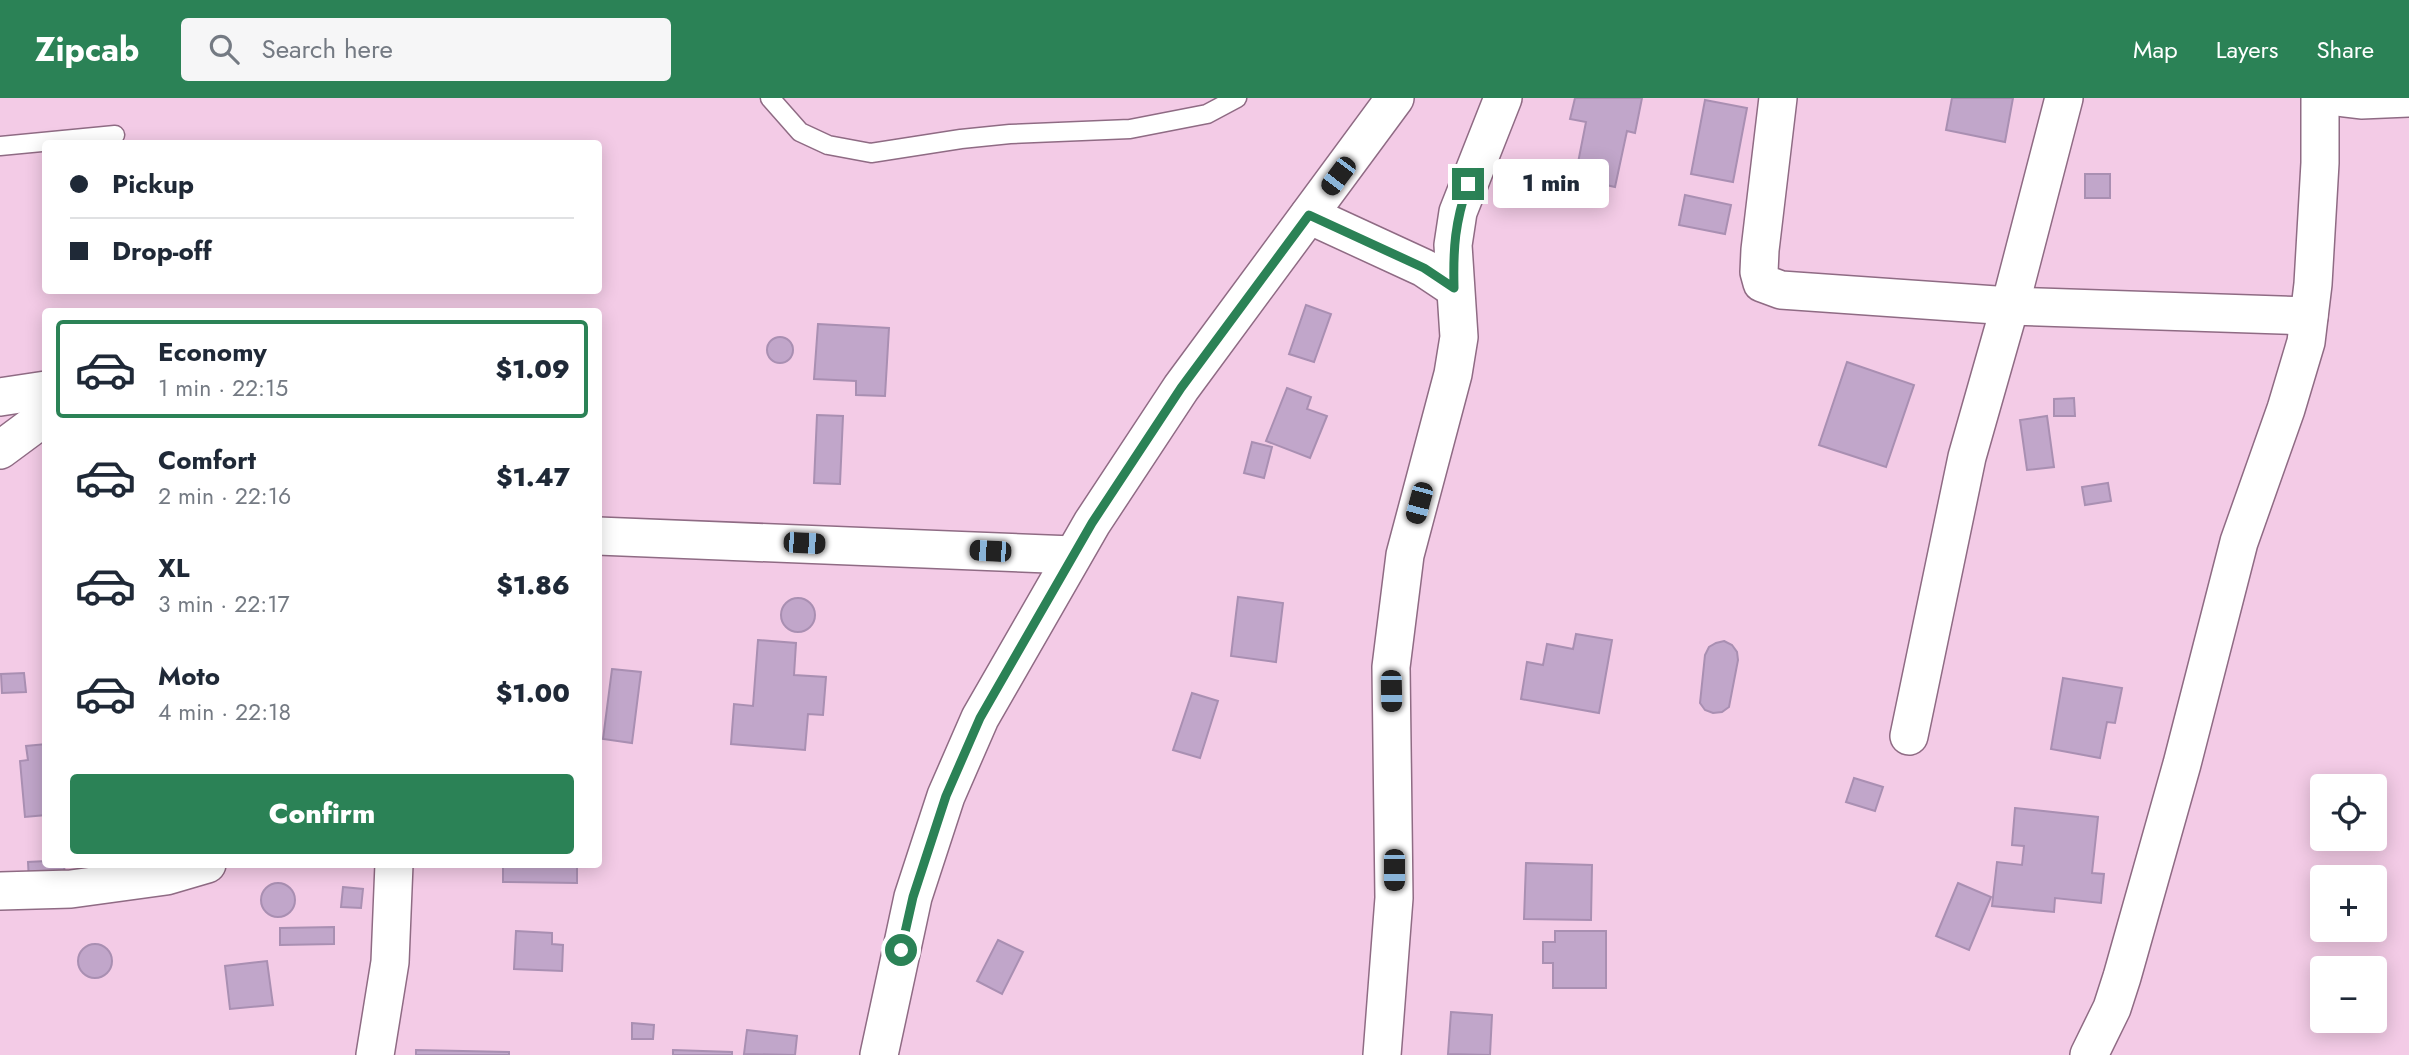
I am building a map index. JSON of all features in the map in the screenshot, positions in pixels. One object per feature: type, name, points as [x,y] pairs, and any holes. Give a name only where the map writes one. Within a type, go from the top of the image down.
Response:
[{"type":"street","points":[[878,1055],[913,897],[946,796],[980,718],[1073,555],[1181,388],[1395,98]]},
{"type":"street","points":[[1382,1055],[1394,898],[1391,667],[1405,555],[1453,374],[1459,337],[1453,245],[1458,212],[1503,98]]},
{"type":"street","points":[[1777,98],[1760,250],[1759,272],[1762,283],[1781,290],[2010,306],[2309,316]]},
{"type":"street","points":[[1909,736],[1967,457],[2010,306],[2064,98]]},
{"type":"street","points":[[2089,1055],[2112,1008],[2122,977],[2182,764],[2239,542],[2287,409],[2306,342],[2320,163],[2320,98]]},
{"type":"street","points":[[2344,98],[2409,99]]},
{"type":"street","points":[[1309,215],[1424,268],[1454,288]]},
{"type":"street","points":[[0,397],[42,391]]},
{"type":"street","points":[[0,450],[42,419]]},
{"type":"street","points":[[602,536],[1073,555]]},
{"type":"street","points":[[0,891],[71,889],[166,876],[193,868]]},
{"type":"street","points":[[375,1055],[390,962],[394,868]]},
{"type":"lane","points":[[770,98],[800,132],[828,145],[871,153],[1010,134],[1130,129],[1207,114],[1237,98]]},
{"type":"lane","points":[[63,140],[116,135]]},
{"type":"lane","points":[[0,146],[42,142]]},
{"type":"building","points":[[1575,98],[1642,98],[1635,133],[1627,131],[1615,187],[1575,178],[1586,122],[1570,119]]},
{"type":"building","points":[[1952,98],[2013,98],[2005,142],[1946,130]]},
{"type":"building","points":[[1705,100],[1747,108],[1733,182],[1691,174]]},
{"type":"building","points":[[2085,174],[2110,174],[2110,198],[2085,198]]},
{"type":"building","points":[[1685,195],[1731,205],[1725,234],[1679,225]]},
{"type":"building","points":[[1306,305],[1331,314],[1314,362],[1289,354]]},
{"type":"building","points":[[818,324],[889,328],[885,396],[856,395],[856,381],[814,379]]},
{"type":"building","points":[[780,337],[789,341],[793,350],[789,359],[780,363],[771,359],[767,350],[771,341]]},
{"type":"building","points":[[1847,362],[1914,385],[1886,467],[1819,445]]},
{"type":"building","points":[[1287,388],[1311,397],[1307,409],[1327,416],[1310,458],[1266,441]]},
{"type":"building","points":[[2074,398],[2075,416],[2054,416],[2054,399]]},
{"type":"building","points":[[817,415],[843,416],[840,484],[814,483]]},
{"type":"building","points":[[2047,416],[2054,467],[2027,470],[2020,420]]},
{"type":"building","points":[[1252,442],[1272,447],[1264,478],[1244,473]]},
{"type":"building","points":[[2108,483],[2111,501],[2085,505],[2082,487]]},
{"type":"building","points":[[1238,597],[1283,603],[1276,662],[1231,656]]},
{"type":"building","points":[[798,598],[810,603],[815,615],[810,627],[798,632],[786,627],[781,615],[786,603]]},
{"type":"building","points":[[1576,634],[1612,640],[1599,713],[1521,699],[1527,662],[1543,665],[1547,644],[1573,649]]},
{"type":"building","points":[[758,640],[796,643],[794,675],[826,677],[823,715],[808,714],[805,750],[731,744],[734,704],[753,706]]},
{"type":"building","points":[[1724,641],[1732,645],[1738,660],[1729,707],[1722,712],[1713,713],[1705,710],[1700,703],[1705,655],[1709,647]]},
{"type":"building","points":[[612,669],[641,672],[632,743],[603,739]]},
{"type":"building","points":[[24,673],[26,692],[2,693],[1,674]]},
{"type":"building","points":[[2063,678],[2122,688],[2115,723],[2107,722],[2100,758],[2051,749]]},
{"type":"building","points":[[1192,693],[1218,701],[1200,758],[1173,750]]},
{"type":"building","points":[[42,744],[42,815],[25,817],[20,761],[28,760],[26,746]]},
{"type":"building","points":[[1854,778],[1883,787],[1875,811],[1846,802]]},
{"type":"building","points":[[2015,808],[2098,817],[2092,873],[2104,874],[2101,903],[2055,898],[2054,912],[1992,906],[1997,862],[2022,865],[2024,846],[2012,845]]},
{"type":"building","points":[[42,861],[42,868],[64,868],[65,879],[29,881],[28,862]]},
{"type":"building","points":[[1526,863],[1592,865],[1591,920],[1524,919]]},
{"type":"building","points":[[503,868],[577,868],[577,883],[503,882]]},
{"type":"building","points":[[278,883],[290,888],[295,900],[290,912],[278,917],[266,912],[261,900],[266,888]]},
{"type":"building","points":[[1958,883],[1991,897],[1969,950],[1936,936]]},
{"type":"building","points":[[343,887],[363,889],[361,908],[341,907]]},
{"type":"building","points":[[334,927],[334,944],[280,945],[280,928]]},
{"type":"building","points":[[516,931],[552,933],[552,944],[563,945],[562,971],[514,969]]},
{"type":"building","points":[[1555,931],[1606,931],[1606,988],[1553,988],[1553,963],[1543,963],[1543,942],[1555,942]]},
{"type":"building","points":[[998,940],[1023,952],[1002,994],[977,981]]},
{"type":"building","points":[[95,944],[107,949],[112,961],[107,973],[95,978],[83,973],[78,961],[83,949]]},
{"type":"building","points":[[267,961],[273,1005],[230,1009],[225,966]]},
{"type":"building","points":[[1451,1012],[1492,1015],[1490,1055],[1448,1054]]},
{"type":"building","points":[[632,1023],[654,1025],[653,1039],[632,1039]]},
{"type":"building","points":[[747,1030],[797,1036],[795,1055],[744,1054]]},
{"type":"building","points":[[416,1050],[509,1052],[509,1055],[416,1055]]},
{"type":"building","points":[[673,1050],[732,1052],[732,1055],[673,1055]]},
{"type":"route","points":[[901,950],[913,897],[946,796],[980,718],[1092,523],[1181,388],[1309,215],[1424,268],[1454,288],[1453,245],[1458,212],[1468,184]]}]
